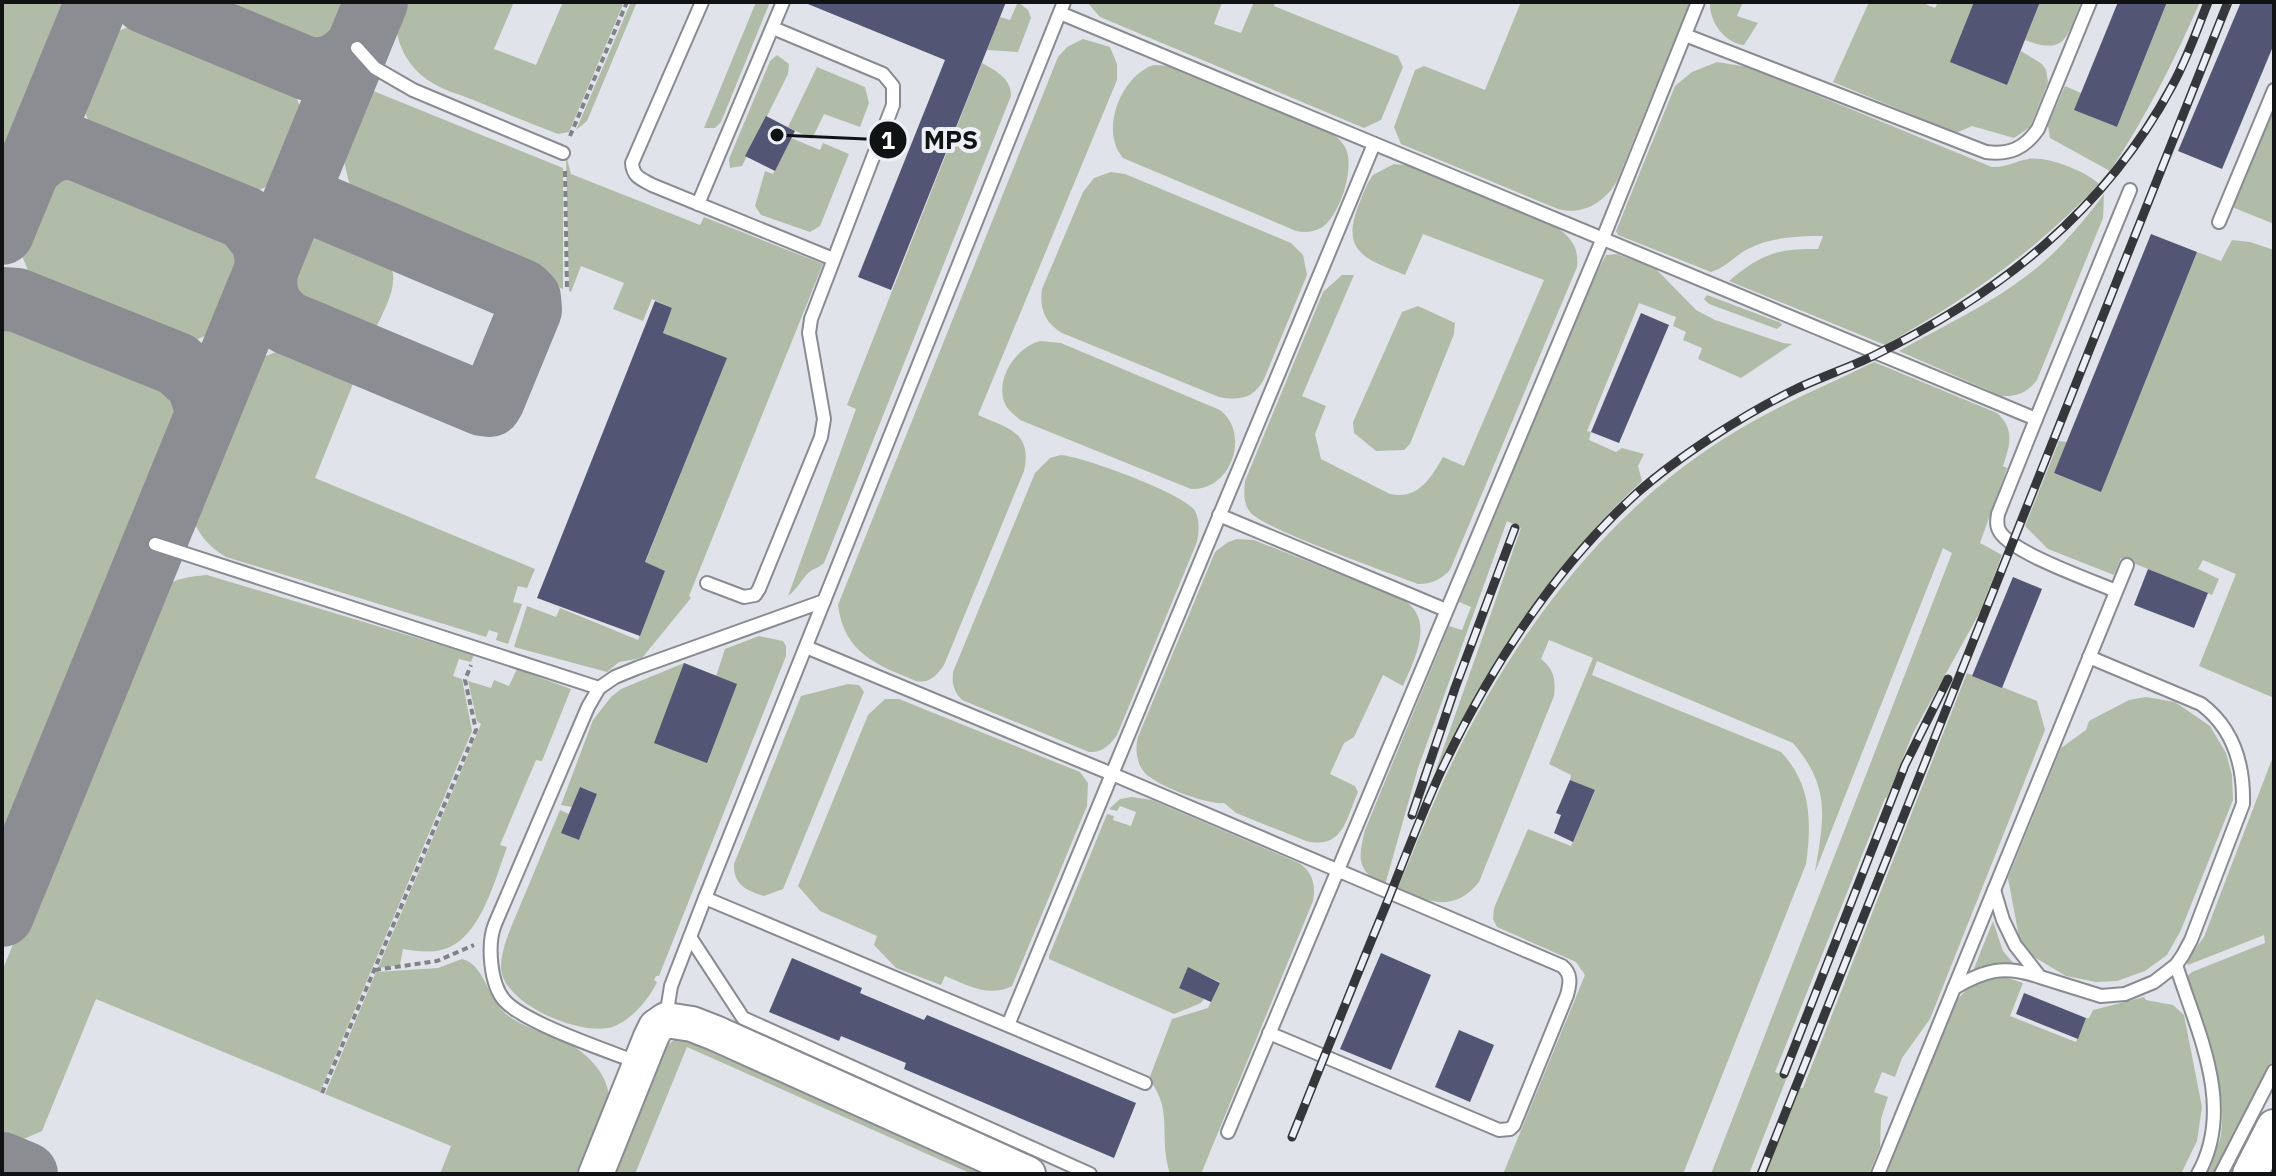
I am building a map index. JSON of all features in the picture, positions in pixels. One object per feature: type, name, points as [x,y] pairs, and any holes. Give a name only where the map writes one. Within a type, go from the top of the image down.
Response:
[{"type":"street","points":[[596,1174],[639,1064],[656,1027],[666,1020],[692,1024],[715,1033],[1028,1174]]},
{"type":"street","points":[[2250,1174],[2274,1127]]},
{"type":"lane","points":[[702,2],[632,163],[633,171],[639,178],[698,204],[833,259]]},
{"type":"lane","points":[[698,204],[783,2]]},
{"type":"lane","points":[[1228,1132],[1603,238],[1698,2]]},
{"type":"lane","points":[[1685,35],[1986,152],[1999,154],[2030,142],[2038,129],[2090,2]]},
{"type":"lane","points":[[666,1020],[671,986],[705,898],[1062,7],[1374,144],[2036,419]]},
{"type":"lane","points":[[707,583],[744,597],[755,595],[821,437],[824,419],[810,326],[893,105],[893,86],[883,74],[773,28]]},
{"type":"lane","points":[[357,48],[375,68],[413,90],[563,153]]},
{"type":"lane","points":[[2219,222],[2274,90]]},
{"type":"lane","points":[[1008,1025],[1374,144]]},
{"type":"lane","points":[[2116,591],[2031,554],[2002,535],[1998,530],[1998,514],[2130,190]]},
{"type":"lane","points":[[1219,515],[1446,610]]},
{"type":"lane","points":[[155,544],[599,688]]},
{"type":"lane","points":[[1878,1174],[2127,565]]},
{"type":"lane","points":[[639,1064],[536,1021],[503,1000],[493,975],[490,937],[577,731],[599,688],[637,668],[824,601]]},
{"type":"lane","points":[[806,647],[1337,869],[1568,970],[1570,986],[1567,995],[1510,1129],[1499,1130],[1269,1033]]},
{"type":"lane","points":[[1954,988],[1978,975],[2016,969],[2101,996],[2125,994],[2154,982],[2176,965],[2191,940],[2243,804],[2244,780],[2236,748],[2216,715],[2201,704],[2089,657]]},
{"type":"lane","points":[[1994,890],[2015,945],[2040,977]]},
{"type":"lane","points":[[705,898],[1145,1083]]},
{"type":"lane","points":[[690,937],[743,1018],[1090,1174]]},
{"type":"lane","points":[[2176,965],[2214,1085],[2211,1138],[2198,1174]]},
{"type":"lane","points":[[2221,1174],[2274,1071]]},
{"type":"path","points":[[567,290],[563,153],[627,2]]},
{"type":"path","points":[[322,1093],[476,730],[465,680],[479,649]]},
{"type":"path","points":[[374,970],[437,961],[490,937]]},
{"type":"green space","points":[[2,2],[72,2],[2,174]]},
{"type":"green space","points":[[190,2],[351,2],[338,34],[303,48]]},
{"type":"green space","points":[[400,2],[514,2],[494,49],[536,65],[563,2],[624,2],[569,132],[558,134],[446,90],[422,75],[401,47],[396,25]]},
{"type":"green space","points":[[631,2],[637,2],[587,121],[576,130]]},
{"type":"green space","points":[[756,2],[770,2],[721,122],[715,128],[704,128]]},
{"type":"green space","points":[[1018,2],[1028,10],[1031,18],[1018,52],[987,50],[1000,17],[1010,20]]},
{"type":"green space","points":[[1087,2],[1222,2],[1214,24],[1241,33],[1254,2],[1275,2],[1274,6],[1398,56],[1403,67],[1381,120],[1364,128],[1100,17]]},
{"type":"green space","points":[[1521,2],[1690,2],[1617,181],[1600,201],[1584,209],[1558,209],[1401,144],[1394,127],[1415,70],[1424,66],[1485,90]]},
{"type":"green space","points":[[1710,2],[1743,2],[1737,16],[1758,23],[1744,45],[1730,40],[1719,30]]},
{"type":"green space","points":[[1869,2],[1920,2],[1935,8],[1938,2],[1974,2],[2007,84],[2021,51],[2046,70],[2048,82],[2030,127],[2014,138],[1972,126],[1956,133],[1833,82]]},
{"type":"green space","points":[[2040,2],[2081,2],[2064,40],[2057,44],[2050,46],[2025,40]]},
{"type":"green space","points":[[2167,2],[2200,2],[2159,88],[2110,171],[2050,138],[2048,125],[2065,86],[2081,93],[2075,110],[2117,127]]},
{"type":"green space","points":[[143,21],[290,82],[304,116],[277,183],[240,197],[95,137],[80,100],[106,36]]},
{"type":"green space","points":[[1083,39],[1110,47],[1117,64],[1117,80],[978,415],[1007,428],[1021,439],[1025,447],[1024,471],[944,665],[929,680],[916,681],[876,663],[855,646],[841,621],[838,605],[1058,57],[1067,47]]},
{"type":"green space","points":[[777,55],[789,64],[788,74],[742,166],[730,168],[729,159],[770,61]]},
{"type":"green space","points":[[1717,62],[1748,67],[1992,167],[2028,159],[2045,160],[2076,170],[2099,184],[2025,253],[1944,310],[1885,345],[1729,281],[1770,255],[1818,249],[1823,236],[1766,242],[1748,249],[1711,272],[1618,235],[1616,231],[1675,86],[1692,72]]},
{"type":"green space","points":[[982,63],[1006,80],[1011,96],[824,563],[809,573],[788,596],[856,409],[847,405]]},
{"type":"green space","points":[[1154,65],[1174,66],[1320,127],[1337,138],[1345,147],[1349,166],[1340,202],[1328,222],[1315,230],[1296,231],[1123,158],[1116,147],[1113,133],[1117,105],[1132,80]]},
{"type":"green space","points":[[817,67],[865,87],[869,103],[860,127],[824,114],[812,139],[788,127]]},
{"type":"green space","points":[[366,88],[563,168],[563,289],[371,212],[349,182],[343,157],[343,143]]},
{"type":"green space","points":[[2274,110],[2274,224],[2232,207]]},
{"type":"green space","points":[[791,138],[820,150],[823,143],[849,154],[820,226],[810,232],[761,215],[755,206],[765,171],[773,174]]},
{"type":"green space","points":[[566,155],[571,174],[700,225],[704,217],[823,264],[689,596],[691,598],[642,658],[619,662],[607,672],[514,647],[527,606],[556,617],[560,608],[638,640],[665,571],[645,563],[726,359],[663,333],[672,308],[652,299],[643,321],[613,309],[624,283],[581,266],[569,291]]},
{"type":"green space","points":[[1394,164],[1414,166],[1558,228],[1574,244],[1577,254],[1577,267],[1450,570],[1436,581],[1423,584],[1278,529],[1250,512],[1244,497],[1245,481],[1323,292],[1342,275],[1354,275],[1302,396],[1326,406],[1315,434],[1321,459],[1390,494],[1400,495],[1422,486],[1443,457],[1464,466],[1544,280],[1423,234],[1405,275],[1378,264],[1360,252],[1353,233],[1354,220],[1364,193],[1373,175]]},
{"type":"green space","points":[[82,170],[228,230],[243,264],[215,332],[181,346],[35,287],[19,249],[45,186]]},
{"type":"green space","points":[[1111,172],[1125,174],[1291,243],[1303,255],[1307,275],[1264,379],[1251,394],[1233,399],[1219,397],[1062,333],[1047,320],[1041,302],[1042,289],[1083,192],[1094,178]]},
{"type":"green space","points":[[2104,194],[2103,218],[2037,380],[2030,388],[2017,395],[2001,396],[1899,351],[1976,309],[2030,273],[2070,236]]},
{"type":"green space","points":[[312,219],[382,250],[389,261],[393,271],[392,291],[374,333],[305,307],[294,281],[292,267]]},
{"type":"green space","points":[[2232,240],[2274,250],[2274,698],[2199,666],[2236,574],[2203,560],[2198,569],[2219,579],[2212,595],[2121,558],[2114,575],[2048,549],[2025,526],[2059,441],[2067,442],[2054,473],[2101,491],[2197,252],[2221,261]]},
{"type":"green space","points":[[1617,254],[1655,268],[1696,310],[1715,320],[1792,344],[1741,378],[1698,359],[1702,348],[1683,340],[1686,332],[1673,326],[1676,317],[1639,303],[1587,431],[1591,432],[1589,440],[1616,452],[1622,448],[1644,454],[1638,466],[1642,481],[1610,512],[1552,581],[1501,655],[1435,772],[1521,528],[1507,521],[1418,768],[1385,885],[1364,869],[1361,848],[1365,830],[1449,626],[1462,630],[1471,607],[1459,602],[1595,276],[1606,255]]},
{"type":"green space","points":[[1707,295],[1782,325],[1777,329],[1709,304],[1704,299]]},
{"type":"green space","points":[[1418,306],[1455,323],[1454,334],[1410,444],[1404,450],[1376,451],[1354,433],[1353,422],[1402,312]]},
{"type":"green space","points":[[21,320],[168,380],[183,416],[2,857],[2,327]]},
{"type":"green space","points":[[1040,341],[1061,343],[1220,410],[1229,420],[1234,433],[1235,446],[1226,471],[1217,481],[1191,489],[1020,420],[1006,406],[1002,386],[1015,358],[1031,344]]},
{"type":"green space","points":[[289,347],[357,374],[315,478],[535,569],[527,588],[518,586],[513,602],[522,604],[508,644],[496,640],[498,633],[489,630],[486,637],[226,557],[204,538],[191,512],[253,361]]},
{"type":"green space","points":[[1874,362],[1997,413],[2007,425],[2008,451],[2003,466],[2007,468],[1980,543],[2002,555],[1980,612],[1913,733],[1885,798],[1775,1072],[1787,1077],[1749,1174],[1711,1174],[1952,553],[1943,548],[1815,872],[1822,804],[1814,774],[1793,743],[1597,661],[1592,675],[1781,752],[1804,790],[1809,818],[1806,864],[1683,1174],[1503,1174],[1585,975],[1576,962],[1497,927],[1493,919],[1494,908],[1528,829],[1571,846],[1595,791],[1570,780],[1571,775],[1549,764],[1593,658],[1549,640],[1541,659],[1553,675],[1554,696],[1479,882],[1460,898],[1441,902],[1397,890],[1442,784],[1496,681],[1528,632],[1602,540],[1644,499],[1689,462],[1738,430]]},
{"type":"green space","points":[[1061,455],[1110,469],[1173,495],[1195,511],[1199,530],[1197,542],[1117,735],[1105,748],[1094,752],[962,700],[953,683],[953,672],[1035,473],[1050,458]]},
{"type":"green space","points":[[1237,539],[1254,540],[1400,598],[1418,616],[1420,639],[1403,686],[1383,675],[1354,737],[1344,743],[1330,774],[1355,786],[1358,792],[1346,822],[1336,837],[1328,841],[1306,841],[1236,813],[1224,803],[1195,798],[1171,789],[1145,773],[1138,760],[1138,737],[1215,552]]},
{"type":"green space","points":[[207,575],[474,655],[471,662],[459,659],[453,676],[462,679],[472,731],[320,1092],[96,999],[42,1131],[10,1145],[2,1144],[2,971],[159,591],[175,581]]},
{"type":"green space","points":[[759,636],[783,641],[786,646],[786,656],[659,976],[654,980],[657,982],[654,988],[634,1013],[615,1026],[601,1029],[584,1027],[546,1015],[514,993],[504,980],[502,958],[509,933],[560,810],[569,814],[562,833],[579,840],[597,794],[580,787],[572,807],[561,805],[593,720],[621,689],[684,663],[716,676],[725,649]]},
{"type":"green space","points":[[517,669],[571,689],[542,761],[536,760],[500,845],[507,847],[484,908],[466,935],[455,945],[432,951],[403,949],[400,965],[378,968],[481,724],[477,721],[468,681],[491,688],[494,680],[509,686]]},
{"type":"green space","points":[[1967,673],[2037,701],[2045,730],[1930,1019],[1902,1058],[1895,1077],[1882,1072],[1874,1092],[1888,1097],[1881,1119],[1880,1147],[1869,1174],[1765,1174],[1800,1088],[1803,1088]]},
{"type":"green space","points":[[848,684],[859,685],[864,692],[783,889],[764,896],[752,892],[738,882],[734,864],[801,696]]},
{"type":"green space","points":[[2146,697],[2175,702],[2210,726],[2226,753],[2232,775],[2233,800],[2181,930],[2167,955],[2145,971],[2117,981],[2096,982],[2066,976],[2029,954],[2019,937],[2008,878],[2061,748],[2086,730],[2089,721],[2129,700]]},
{"type":"green space","points":[[885,699],[899,699],[1080,772],[1088,783],[1087,806],[1012,986],[986,990],[945,976],[941,985],[896,968],[874,945],[877,936],[820,911],[798,886],[868,715]]},
{"type":"green space","points":[[2274,754],[2274,1058],[2214,1174],[2202,1174],[2220,1140],[2221,1095],[2212,1055],[2186,977],[2265,943],[2264,935],[2188,965],[2187,960],[2204,937]]},
{"type":"green space","points":[[1120,799],[1152,800],[1299,863],[1308,871],[1314,885],[1313,901],[1201,1174],[1170,1174],[1161,1102],[1149,1079],[1172,1019],[1208,1008],[1220,982],[1188,968],[1179,987],[1204,999],[1174,1014],[1049,959],[1107,814],[1114,816],[1113,820],[1131,826],[1136,812],[1120,806],[1117,811],[1109,809]]},
{"type":"green space","points":[[1993,921],[2003,951],[2015,965],[1992,965],[1973,971]]},
{"type":"green space","points":[[462,959],[481,974],[494,999],[512,1019],[570,1044],[600,1071],[608,1089],[608,1106],[583,1174],[440,1174],[451,1146],[325,1094],[376,972],[438,968]]},
{"type":"green space","points":[[2002,976],[2023,983],[2010,1016],[2076,1042],[2086,1018],[2093,1010],[2144,997],[2173,1005],[2184,1015],[2202,1107],[2197,1141],[2181,1174],[1885,1174],[1952,1005],[1971,985]]},
{"type":"green space","points":[[679,1036],[1002,1174],[972,1174],[687,1047],[635,1174],[610,1174],[660,1051]]},
{"type":"building","points":[[803,2],[1006,2],[891,290],[858,277],[945,60]]},
{"type":"building","points":[[1974,2],[2040,2],[2007,85],[1950,62]]},
{"type":"building","points":[[2118,2],[2167,2],[2117,127],[2074,110]]},
{"type":"building","points":[[2241,2],[2274,2],[2274,44],[2222,169],[2178,151]]},
{"type":"building","points":[[766,116],[795,131],[775,171],[745,156]]},
{"type":"building","points":[[2151,234],[2197,252],[2101,492],[2054,473]]},
{"type":"building","points":[[655,301],[672,308],[663,333],[727,358],[645,562],[665,571],[640,636],[537,598]]},
{"type":"building","points":[[1641,313],[1669,325],[1619,443],[1591,432]]},
{"type":"building","points":[[2148,569],[2208,593],[2194,628],[2134,605]]},
{"type":"building","points":[[2013,577],[2042,589],[2002,688],[1972,676]]},
{"type":"building","points":[[684,663],[737,684],[707,763],[654,743]]},
{"type":"building","points":[[1570,780],[1595,790],[1573,842],[1554,833],[1561,815],[1556,813]]},
{"type":"building","points":[[580,787],[597,794],[579,840],[561,833]]},
{"type":"building","points":[[1381,953],[1431,975],[1391,1070],[1340,1049]]},
{"type":"building","points":[[792,958],[862,988],[860,993],[924,1020],[927,1015],[1136,1103],[1114,1158],[904,1069],[906,1063],[841,1036],[839,1041],[769,1012]]},
{"type":"building","points":[[1188,967],[1220,983],[1211,1002],[1179,988]]},
{"type":"building","points":[[2024,993],[2086,1018],[2078,1039],[2016,1014]]},
{"type":"building","points":[[1459,1030],[1494,1045],[1470,1102],[1435,1087]]},
{"type":"taxiway","points":[[2,233],[97,2]]},
{"type":"taxiway","points":[[146,2],[308,69],[335,65],[357,48]]},
{"type":"taxiway","points":[[2,915],[376,2]]},
{"type":"taxiway","points":[[28,169],[48,152],[74,148],[245,218],[263,240],[268,265]]},
{"type":"taxiway","points":[[266,271],[269,301],[288,323],[482,404],[490,405],[493,400],[530,310],[529,298],[522,291],[297,196]]},
{"type":"taxiway","points":[[2,299],[17,300],[177,364],[198,383],[208,412]]},
{"type":"taxiway","points":[[2,1164],[26,1174]]},
{"type":"railway","points":[[1292,1137],[1441,771],[1502,659],[1578,554],[1637,493],[1714,436],[1777,399],[1919,332],[1963,305],[2045,245],[2115,172],[2145,131],[2177,76],[2208,2]]},
{"type":"railway","points":[[1761,1174],[2228,2]]},
{"type":"railway","points":[[1412,815],[1455,688],[1515,528]]},
{"type":"railway","points":[[1784,1074],[1905,765],[1948,679]]},
{"type":"place","name":"MPS","points":[[777,135]]}]
